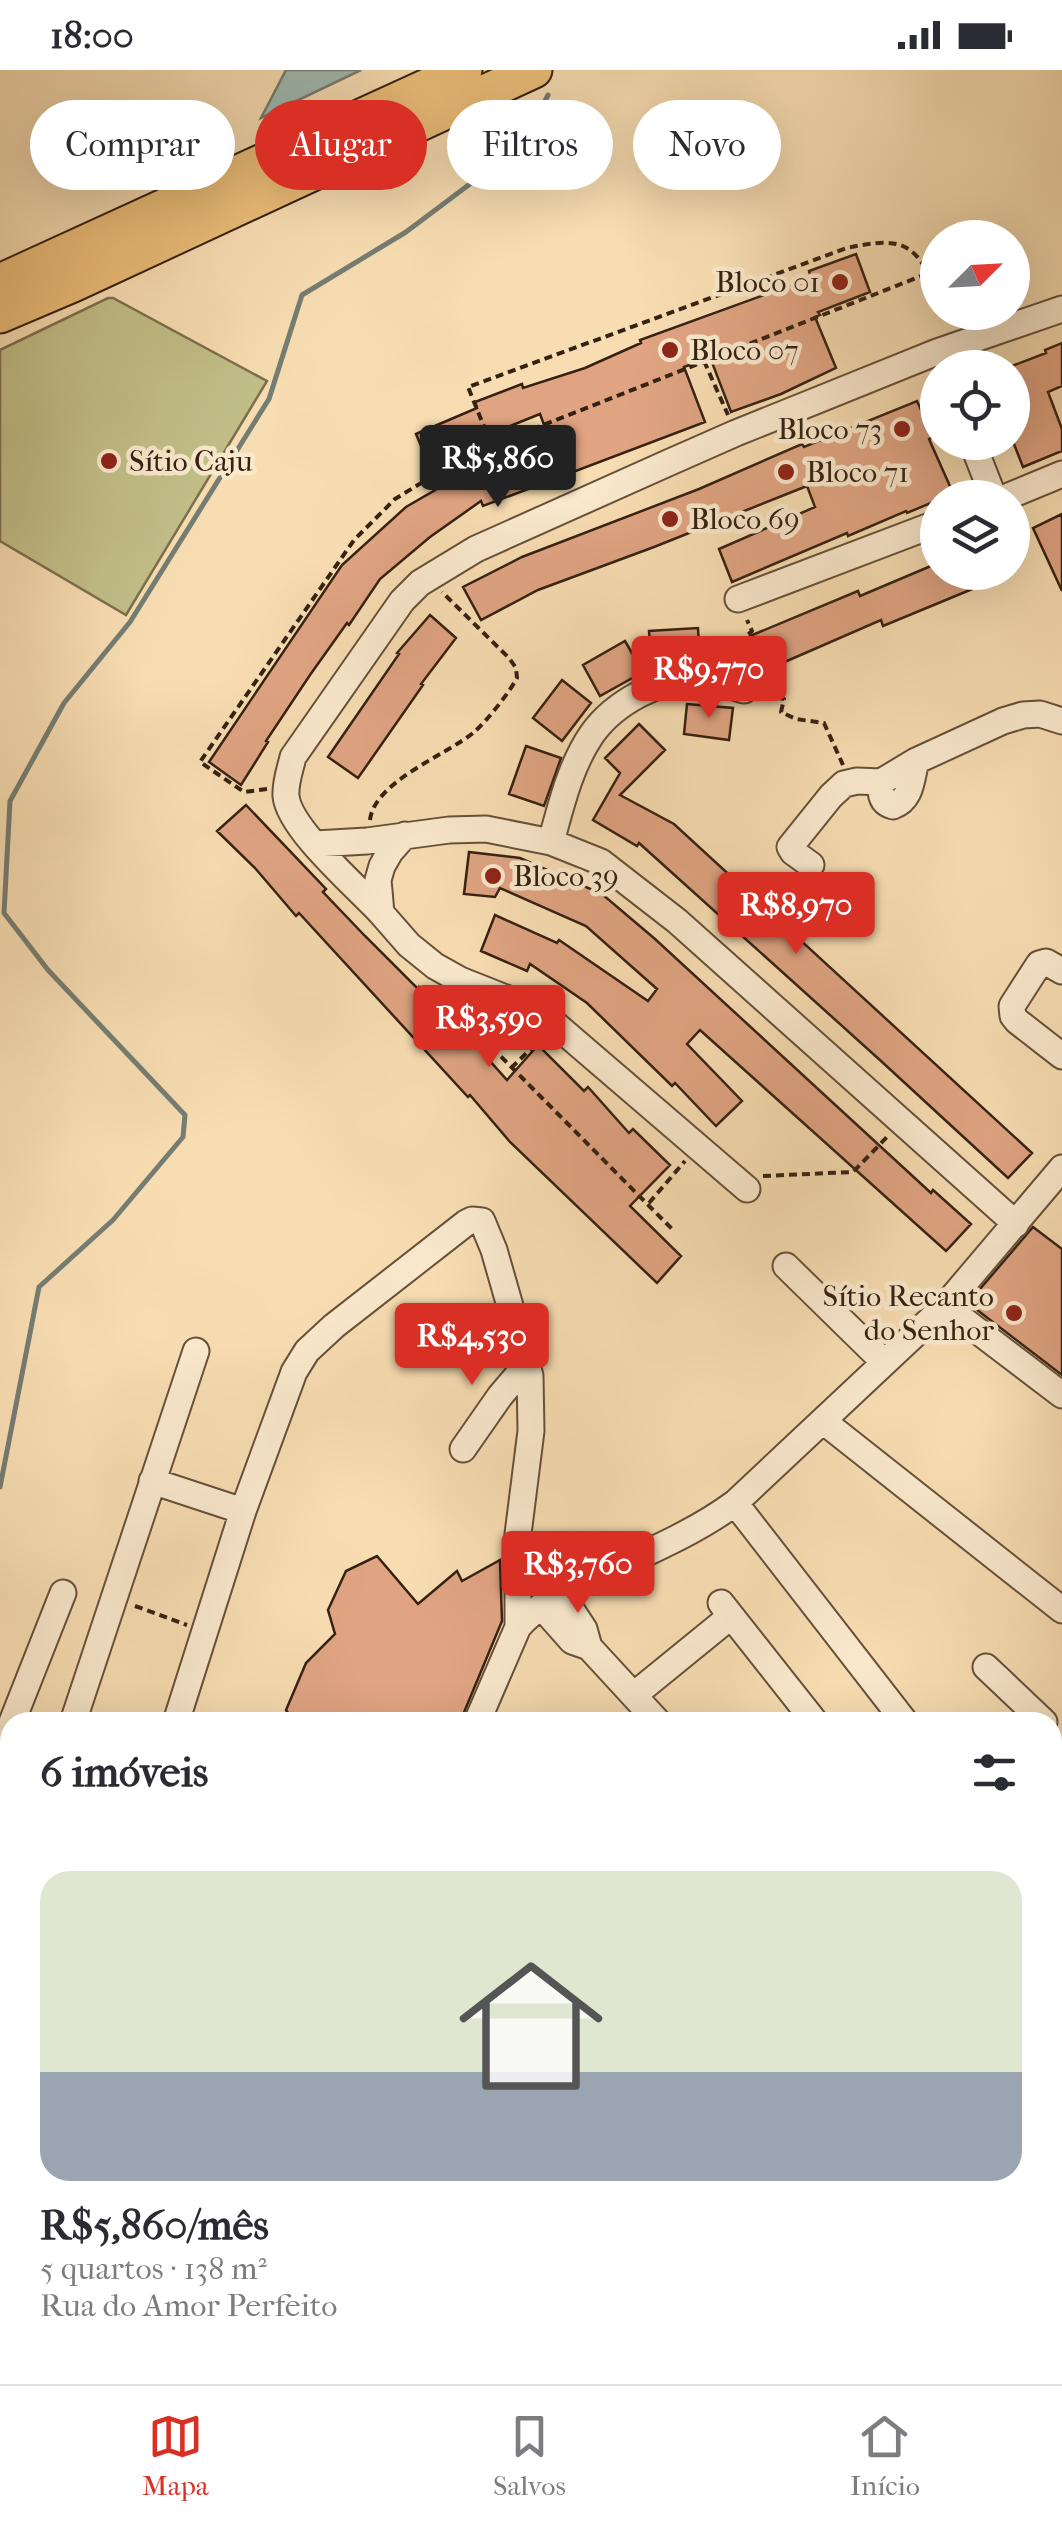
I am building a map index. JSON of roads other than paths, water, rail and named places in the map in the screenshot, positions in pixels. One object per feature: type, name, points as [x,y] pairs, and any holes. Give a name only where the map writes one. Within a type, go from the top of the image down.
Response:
[{"type":"highway","points":[[0,282],[464,70]]},
{"type":"highway","points":[[0,315],[534,70]]},
{"type":"street","points":[[964,350],[1062,309]]},
{"type":"street","points":[[748,1189],[556,1024],[536,1010],[460,980],[409,945],[296,821],[290,808],[288,778],[293,757],[402,602],[428,578],[476,549],[736,433],[920,367]]},
{"type":"street","points":[[1030,487],[1062,474]]},
{"type":"street","points":[[738,599],[920,530]]},
{"type":"street","points":[[550,842],[576,763],[603,721],[643,692],[668,683],[696,679],[744,690]]},
{"type":"street","points":[[810,866],[790,847],[844,784],[881,782],[880,795],[893,806],[906,798],[916,762],[1022,714],[1040,714],[1062,721]]},
{"type":"street","points":[[315,844],[486,829],[550,842],[601,862],[691,933],[1016,1224]]},
{"type":"street","points":[[382,913],[378,880],[382,866],[405,835]]},
{"type":"street","points":[[1054,966],[1040,964],[1012,1006],[1013,1016],[1062,1056]]},
{"type":"street","points":[[518,1626],[551,1600],[718,1515],[829,1426],[884,1362],[946,1306],[1059,1177]]},
{"type":"street","points":[[179,1712],[242,1511],[294,1372],[307,1351],[334,1326],[466,1223],[478,1219],[489,1232],[528,1363],[531,1396],[531,1430],[518,1534],[518,1626],[481,1712]]},
{"type":"street","points":[[786,1266],[884,1362]]},
{"type":"street","points":[[946,1306],[1062,1395]]},
{"type":"street","points":[[76,1712],[196,1351]]},
{"type":"street","points":[[464,1449],[528,1363]]},
{"type":"street","points":[[829,1426],[1062,1610]]},
{"type":"street","points":[[152,1480],[242,1511]]},
{"type":"street","points":[[735,1503],[897,1712]]},
{"type":"street","points":[[16,1712],[63,1593]]},
{"type":"street","points":[[551,1600],[572,1640],[590,1647],[649,1712]]},
{"type":"street","points":[[634,1695],[726,1610],[806,1712]]},
{"type":"street","points":[[986,1667],[1033,1712]]},
{"type":"water","points":[[286,70],[361,70],[298,100],[270,100]]},
{"type":"waterway","points":[[0,1487],[39,1287],[113,1220],[183,1137],[185,1115],[48,970],[4,913],[10,801],[64,703],[130,622],[269,399],[302,295],[406,232],[523,144],[548,95]]},
{"type":"place","name":"Bloco 01","points":[[840,282]]},
{"type":"place","name":"Bloco 07","points":[[670,350]]},
{"type":"place","name":"Bloco 73","points":[[902,429]]},
{"type":"place","name":"Sítio Caju","points":[[109,461]]},
{"type":"place","name":"Bloco 71","points":[[786,472]]},
{"type":"place","name":"Bloco 69","points":[[670,519]]},
{"type":"place","name":"Bloco 39","points":[[493,876]]},
{"type":"place","name":"Sítio Recanto do Senhor","points":[[1014,1313]]}]
